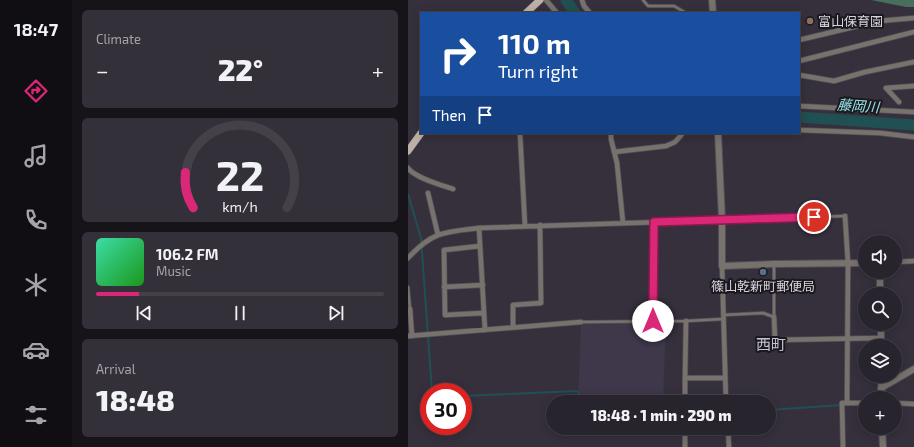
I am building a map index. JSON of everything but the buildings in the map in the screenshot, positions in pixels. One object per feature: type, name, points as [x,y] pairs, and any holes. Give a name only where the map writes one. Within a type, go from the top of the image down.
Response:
[{"type":"main road","points":[[527,12],[540,0]]},
{"type":"main road","points":[[408,151],[420,134]]},
{"type":"street","points":[[546,0],[556,12]]},
{"type":"street","points":[[582,0],[584,6],[589,12]]},
{"type":"street","points":[[712,0],[713,12]]},
{"type":"street","points":[[800,40],[879,21],[914,18]]},
{"type":"street","points":[[800,61],[914,32]]},
{"type":"street","points":[[800,75],[834,81],[865,72],[914,62]]},
{"type":"street","points":[[899,102],[886,88],[914,86]]},
{"type":"street","points":[[800,106],[914,112]]},
{"type":"street","points":[[800,130],[880,133],[914,136]]},
{"type":"street","points":[[520,134],[525,226]]},
{"type":"street","points":[[611,134],[617,163],[623,223]]},
{"type":"street","points":[[614,152],[666,146],[675,142],[682,134]]},
{"type":"street","points":[[718,134],[722,220],[726,395]]},
{"type":"street","points":[[408,168],[410,171],[424,178],[453,189]]},
{"type":"street","points":[[428,193],[438,235]]},
{"type":"street","points":[[845,216],[848,263],[847,403]]},
{"type":"street","points":[[408,258],[425,241],[438,235],[479,228],[722,220]]},
{"type":"street","points":[[653,321],[654,222]]},
{"type":"street","points":[[513,328],[513,305],[541,304],[540,225]]},
{"type":"street","points":[[479,228],[485,330]]},
{"type":"street","points":[[480,246],[444,250],[445,315],[484,313]]},
{"type":"street","points":[[902,262],[914,262]]},
{"type":"street","points":[[722,266],[858,263]]},
{"type":"street","points":[[444,287],[483,285]]},
{"type":"street","points":[[410,309],[410,336],[581,322]]},
{"type":"street","points":[[774,317],[775,340],[881,338],[881,331]]},
{"type":"street","points":[[685,395],[686,321]]},
{"type":"street","points":[[881,388],[914,369]]},
{"type":"street","points":[[685,378],[725,378]]},
{"type":"street","points":[[881,383],[881,391]]},
{"type":"street","points":[[843,447],[842,403],[858,403]]},
{"type":"street","points":[[902,403],[914,404]]},
{"type":"street","points":[[685,435],[685,447]]},
{"type":"street","points":[[728,435],[729,447]]},
{"type":"street","points":[[882,435],[883,447]]},
{"type":"lane","points":[[643,0],[648,6],[674,6],[684,12]]},
{"type":"lane","points":[[722,220],[845,216]]},
{"type":"lane","points":[[581,322],[686,321],[763,313],[774,317],[774,264]]},
{"type":"lane","points":[[408,287],[410,309]]},
{"type":"shaded area","points":[[666,321],[663,395],[578,395],[581,322]]},
{"type":"green space","points":[[871,0],[914,0],[914,7],[906,7]]},
{"type":"waterway","name":"藤岡川","points":[[566,0],[574,12]]},
{"type":"waterway","name":"藤岡川","points":[[800,117],[914,125]]},
{"type":"waterway","points":[[408,194],[421,238],[431,383]]},
{"type":"waterway","points":[[472,396],[578,391],[578,395]]},
{"type":"waterway","points":[[776,410],[842,405]]},
{"type":"place","name":"富山保育園","points":[[810,21]]},
{"type":"place","name":"篠山乾新町郵便局","points":[[763,272]]},
{"type":"district","name":"西町","points":[[771,345]]},
{"type":"route","points":[[653,321],[654,222],[814,217]]}]
